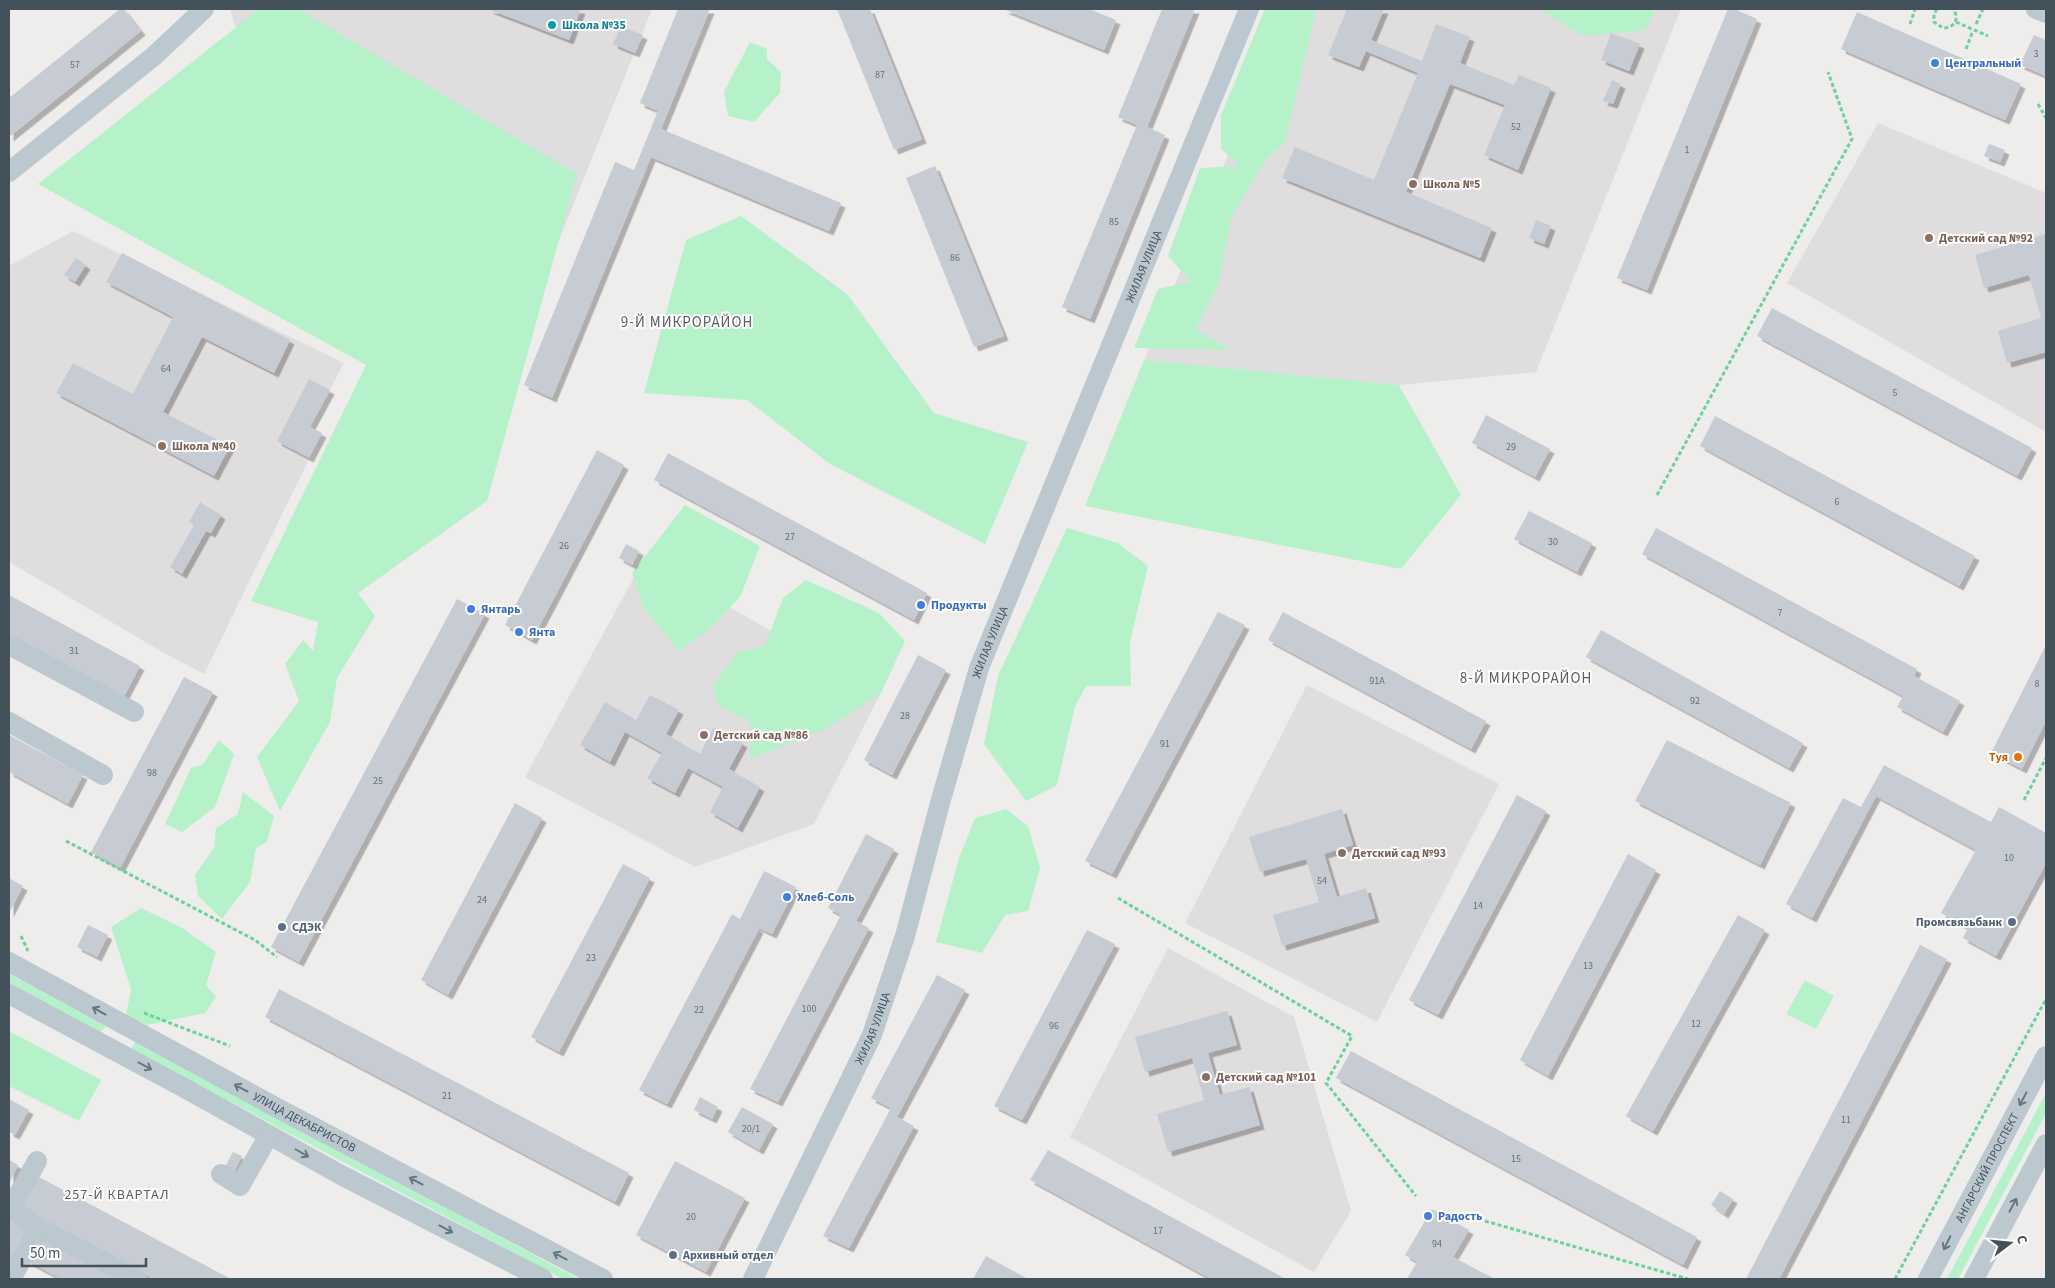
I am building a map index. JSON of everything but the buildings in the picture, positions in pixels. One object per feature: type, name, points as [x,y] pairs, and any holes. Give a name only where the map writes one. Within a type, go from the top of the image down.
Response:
[{"type":"street","points":[[9,172],[154,56],[204,9]]},
{"type":"street","name":"ЖИЛАЯ УЛИЦА","points":[[753,1279],[872,1035],[905,936],[940,802],[980,668],[1249,9]]},
{"type":"street","points":[[2036,9],[2046,13]]},
{"type":"street","points":[[9,645],[134,712]]},
{"type":"street","points":[[9,722],[104,775]]},
{"type":"street","name":"УЛИЦА ДЕКАБРИСТОВ","points":[[9,962],[131,1018],[603,1279]]},
{"type":"street","points":[[9,994],[348,1179],[543,1279]]},
{"type":"street","points":[[112,1049],[131,1018]]},
{"type":"street","name":"АНГАРСКИЙ ПРОСПЕКТ","points":[[1928,1279],[2046,1056]]},
{"type":"street","points":[[221,1174],[240,1186],[269,1135]]},
{"type":"street","points":[[1974,1279],[2046,1144]]},
{"type":"street","points":[[37,1161],[11,1208],[39,1228],[137,1279]]},
{"type":"street","points":[[22,1279],[39,1228]]},
{"type":"path","points":[[1910,24],[1915,9]]},
{"type":"path","points":[[1931,9],[1936,10],[1934,22],[1940,27],[1951,27],[1956,22],[1956,14],[1953,9]]},
{"type":"path","points":[[1976,24],[1983,9]]},
{"type":"path","points":[[1956,22],[1988,36]]},
{"type":"path","points":[[1966,49],[1972,33]]},
{"type":"path","points":[[1657,495],[1852,139],[1828,72]]},
{"type":"path","points":[[2038,104],[2046,118]]},
{"type":"path","points":[[2024,800],[2046,758]]},
{"type":"path","points":[[66,841],[255,940],[277,957]]},
{"type":"path","points":[[1118,898],[1352,1036],[1326,1082],[1416,1196]]},
{"type":"path","points":[[21,936],[28,951],[36,956]]},
{"type":"path","points":[[1895,1279],[2046,999]]},
{"type":"path","points":[[131,1018],[230,1046]]},
{"type":"path","points":[[1485,1221],[1688,1279]]},
{"type":"shaded area","points":[[230,9],[652,9],[549,265],[252,82]]},
{"type":"shaded area","name":"Школа №5","points":[[1288,9],[1681,9],[1536,372],[1399,385],[1144,360]]},
{"type":"shaded area","name":"Детский сад №92","points":[[1878,123],[2046,193],[2046,432],[1787,283]]},
{"type":"shaded area","name":"Школа №40","points":[[73,231],[344,363],[310,427],[322,433],[204,674],[166,654],[9,562],[9,266]]},
{"type":"shaded area","name":"Детский сад №86","points":[[644,559],[881,693],[814,824],[695,867],[525,777]]},
{"type":"shaded area","name":"Детский сад №93","points":[[1307,685],[1499,784],[1377,1022],[1185,923]]},
{"type":"shaded area","name":"Детский сад №101","points":[[1168,948],[1294,1017],[1351,1211],[1314,1272],[1070,1137]]},
{"type":"green space","points":[[259,9],[298,9],[577,174],[487,501],[358,593],[375,616],[337,678],[330,722],[280,811],[257,757],[299,701],[285,664],[303,640],[313,651],[318,622],[251,601],[366,365],[38,184]]},
{"type":"green space","points":[[1265,9],[1316,9],[1285,142],[1265,160],[1231,218],[1219,282],[1196,329],[1230,350],[1134,348],[1158,289],[1191,282],[1168,256],[1200,168],[1240,166],[1221,149],[1221,115]]},
{"type":"green space","points":[[1540,9],[1656,9],[1645,30],[1583,36]]},
{"type":"green space","points":[[750,42],[767,49],[767,59],[781,72],[780,93],[754,122],[728,116],[724,92]]},
{"type":"green space","points":[[741,216],[847,294],[934,413],[1028,442],[985,544],[830,464],[747,400],[644,393],[686,240]]},
{"type":"green space","points":[[1144,360],[1399,385],[1461,495],[1401,569],[1085,506]]},
{"type":"green space","points":[[685,505],[760,546],[740,597],[706,632],[678,651],[642,605],[632,573]]},
{"type":"green space","points":[[1067,528],[1118,543],[1148,566],[1130,642],[1131,686],[1086,686],[1075,706],[1057,785],[1026,801],[984,744],[998,676]]},
{"type":"green space","points":[[806,580],[879,613],[905,641],[881,693],[829,727],[750,759],[751,723],[718,705],[712,686],[738,652],[765,646],[783,598]]},
{"type":"green space","points":[[219,740],[234,754],[215,807],[182,832],[165,824],[191,768],[203,764]]},
{"type":"green space","points":[[243,792],[274,816],[267,842],[256,848],[250,882],[222,919],[198,896],[195,875],[214,848],[216,828],[238,814]]},
{"type":"green space","points":[[1006,809],[1028,826],[1040,868],[1028,911],[1005,915],[982,953],[936,942],[959,858],[975,818]]},
{"type":"green space","points":[[141,908],[182,928],[216,952],[206,985],[216,997],[205,1013],[147,1025],[126,1016],[131,989],[111,927]]},
{"type":"green space","points":[[9,974],[106,1026],[101,1032],[9,983]]},
{"type":"green space","points":[[1805,980],[1834,996],[1816,1029],[1786,1014]]},
{"type":"green space","points":[[9,1031],[101,1080],[79,1121],[9,1086]]},
{"type":"green space","points":[[135,1041],[579,1279],[563,1279],[131,1049]]},
{"type":"green space","points":[[2046,1093],[2046,1113],[1958,1279],[1947,1279]]},
{"type":"place","name":"Школа №35","points":[[552,25]]},
{"type":"place","name":"Центральный","points":[[1935,63]]},
{"type":"place","name":"Школа №5","points":[[1413,184]]},
{"type":"place","name":"Детский сад №92","points":[[1929,238]]},
{"type":"place","name":"Школа №40","points":[[162,446]]},
{"type":"place","name":"Продукты","points":[[921,605]]},
{"type":"place","name":"Янтарь","points":[[471,609]]},
{"type":"place","name":"Янта","points":[[519,632]]},
{"type":"place","name":"Детский сад №86","points":[[704,735]]},
{"type":"place","name":"Туя","points":[[2018,757]]},
{"type":"place","name":"Детский сад №93","points":[[1342,853]]},
{"type":"place","name":"Хлеб-Соль","points":[[787,897]]},
{"type":"place","name":"Промсвязьбанк","points":[[2012,922]]},
{"type":"place","name":"СДЭК","points":[[282,927]]},
{"type":"place","name":"Детский сад №101","points":[[1206,1077]]},
{"type":"place","name":"Радость","points":[[1428,1216]]},
{"type":"place","name":"Архивный отдел","points":[[673,1255]]},
{"type":"district","name":"9-Й МИКРОРАЙОН","points":[[687,322]]},
{"type":"district","name":"8-Й МИКРОРАЙОН","points":[[1526,678]]},
{"type":"district","name":"257-Й КВАРТАЛ","points":[[117,1194]]}]
